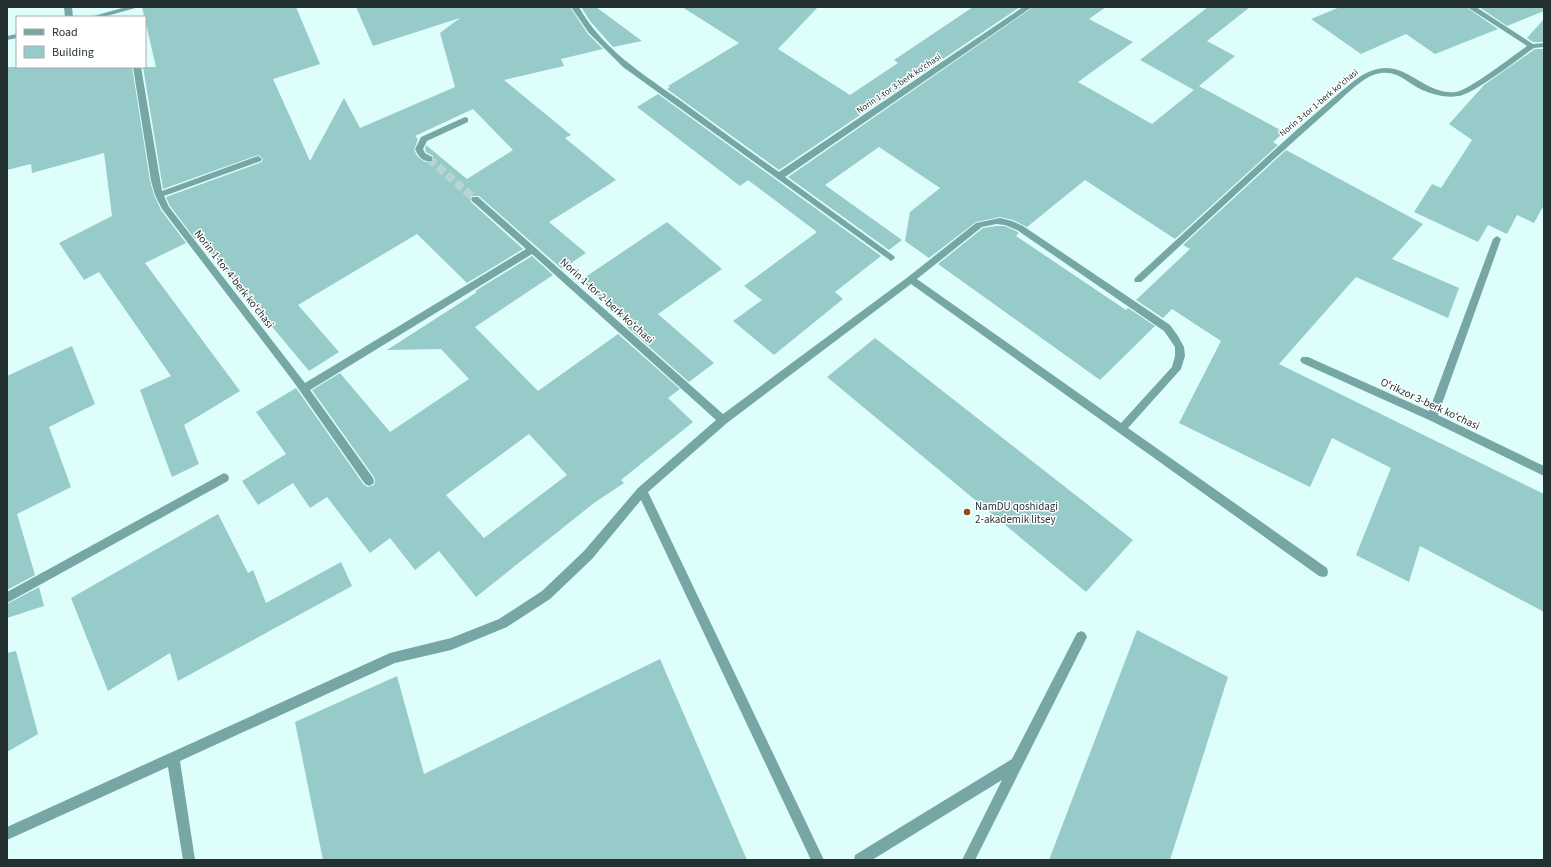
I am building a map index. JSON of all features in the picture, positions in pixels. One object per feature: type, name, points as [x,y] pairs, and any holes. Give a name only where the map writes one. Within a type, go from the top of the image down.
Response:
[{"type":"street","points":[[575,7],[592,33],[606,48],[626,65],[891,258]]},
{"type":"street","name":"Norin 1-tor 3-berk koʻchasi","points":[[780,176],[1028,7]]},
{"type":"street","points":[[1471,7],[1532,46]]},
{"type":"street","points":[[98,16],[131,8]]},
{"type":"street","name":"Norin 3-tor 1-berk koʻchasi","points":[[1138,280],[1302,130],[1362,78],[1374,72],[1388,71],[1402,73],[1427,89],[1443,94],[1458,94],[1471,88],[1532,46],[1544,45]]},
{"type":"street","name":"Norin 1-tor 4-berk koʻchasi","points":[[137,68],[155,181],[159,195],[166,210],[304,389],[369,481]]},
{"type":"street","points":[[429,159],[422,155],[419,149],[424,139],[465,120]]},
{"type":"street","points":[[159,195],[258,158]]},
{"type":"street","name":"Norin 1-tor 2-berk koʻchasi","points":[[475,199],[723,420]]},
{"type":"street","points":[[7,834],[394,658],[451,644],[503,623],[546,595],[588,556],[642,492],[723,420],[911,279],[979,225],[992,220],[1009,222],[1020,228],[1167,328],[1177,340],[1181,356],[1176,368],[1121,428]]},
{"type":"street","points":[[1432,417],[1497,240]]},
{"type":"street","points":[[304,389],[532,250]]},
{"type":"street","points":[[911,279],[1324,572]]},
{"type":"street","name":"Oʻrikzor 3-berk koʻchasi","points":[[1305,360],[1432,417],[1544,471]]},
{"type":"street","points":[[7,598],[224,478]]},
{"type":"street","points":[[642,492],[818,860]]},
{"type":"street","points":[[968,860],[1081,637]]},
{"type":"street","points":[[173,758],[189,860]]},
{"type":"street","points":[[860,860],[1017,763]]},
{"type":"building","points":[[142,7],[296,7],[320,64],[273,79],[310,161],[344,98],[360,128],[455,87],[440,33],[460,18],[373,46],[356,7],[570,7],[588,34],[603,49],[561,59],[564,66],[504,80],[571,135],[565,138],[616,180],[549,222],[586,253],[562,269],[479,196],[472,196],[470,198],[471,202],[523,249],[467,283],[417,234],[298,305],[339,352],[309,371],[198,238],[195,239],[170,206],[166,197],[262,162],[263,159],[258,155],[163,189],[143,68],[156,67],[146,24],[146,16],[144,16]],"holes":[[[473,109],[513,150],[467,179],[426,145],[426,152],[433,156],[433,162],[425,162],[418,157],[414,150],[418,139],[415,136]]]},
{"type":"building","points":[[581,7],[596,7],[642,41],[613,47],[590,21]]},
{"type":"building","points":[[682,7],[818,7],[778,49],[850,95],[898,63],[894,60],[973,7],[1020,7],[779,170],[667,89],[670,87],[668,86],[739,43]]},
{"type":"building","points":[[1033,7],[1106,7],[1089,19],[1133,42],[1078,82],[1152,124],[1194,90],[1140,60],[1208,7],[1250,7],[1207,41],[1235,56],[1199,86],[1284,132],[1273,142],[1278,145],[1175,239],[1085,180],[1027,227],[1013,220],[1000,217],[976,222],[929,258],[905,241],[910,212],[940,188],[879,147],[825,185],[902,240],[889,250],[788,177]]},
{"type":"building","points":[[1340,7],[1466,7],[1498,29],[1435,54],[1406,34],[1361,54],[1311,19]]},
{"type":"building","points":[[1479,7],[1544,7],[1544,11],[1507,26]]},
{"type":"building","points":[[1544,19],[1544,42],[1533,42],[1527,38]]},
{"type":"building","points":[[1535,49],[1544,49],[1544,205],[1534,223],[1517,215],[1507,234],[1488,225],[1478,242],[1414,212],[1432,184],[1441,188],[1472,140],[1449,124],[1484,85]]},
{"type":"building","points":[[7,67],[132,68],[150,181],[154,195],[161,210],[186,243],[145,263],[240,391],[184,425],[199,464],[172,477],[140,390],[171,376],[99,272],[84,280],[59,243],[112,216],[104,153],[32,173],[31,164],[7,170]]},
{"type":"building","points":[[658,94],[881,256],[835,292],[843,299],[774,355],[733,321],[762,300],[744,286],[817,232],[748,180],[740,186],[637,107]]},
{"type":"building","points":[[1286,150],[1423,224],[1392,259],[1459,288],[1448,318],[1356,277],[1279,364],[1544,494],[1544,612],[1420,546],[1409,582],[1356,555],[1391,468],[1332,438],[1310,487],[1179,423],[1221,341],[1172,309],[1163,318],[1136,300],[1190,249],[1183,245]]},
{"type":"building","points":[[667,222],[722,269],[658,314],[714,363],[689,382],[627,327],[630,325],[581,280]]},
{"type":"building","points":[[1005,226],[1016,231],[1019,233],[1016,236],[1126,310],[1128,308],[1155,326],[1100,380],[938,264],[983,228]]},
{"type":"building","points":[[532,256],[553,275],[475,327],[538,391],[618,334],[680,389],[668,398],[693,422],[621,480],[624,483],[594,503],[476,597],[439,551],[415,570],[390,538],[370,553],[327,497],[310,508],[293,483],[258,505],[242,481],[286,454],[256,412],[296,388],[364,485],[368,487],[374,485],[374,477],[312,390],[340,373],[390,432],[469,379],[441,349],[387,350],[477,292],[475,291]],"holes":[[[529,434],[567,475],[484,538],[446,495]]]},
{"type":"building","points":[[875,338],[1133,540],[1086,592],[827,377]]},
{"type":"building","points":[[72,346],[95,404],[49,427],[71,487],[17,514],[35,575],[7,590],[7,376]]},
{"type":"building","points":[[218,514],[248,573],[253,570],[266,603],[341,562],[352,586],[178,681],[170,653],[108,691],[71,598]]},
{"type":"building","points":[[39,587],[44,606],[7,618],[7,604]]},
{"type":"building","points":[[1137,630],[1228,677],[1170,860],[1049,860]]},
{"type":"building","points":[[16,651],[38,734],[7,752],[7,653]]},
{"type":"building","points":[[660,659],[747,860],[323,860],[295,722],[397,676],[424,774]]},
{"type":"tunnel","points":[[429,159],[475,199]]},
{"type":"place","name":"NamDU qoshidagi 2-akademik litsey","points":[[967,512]]}]
